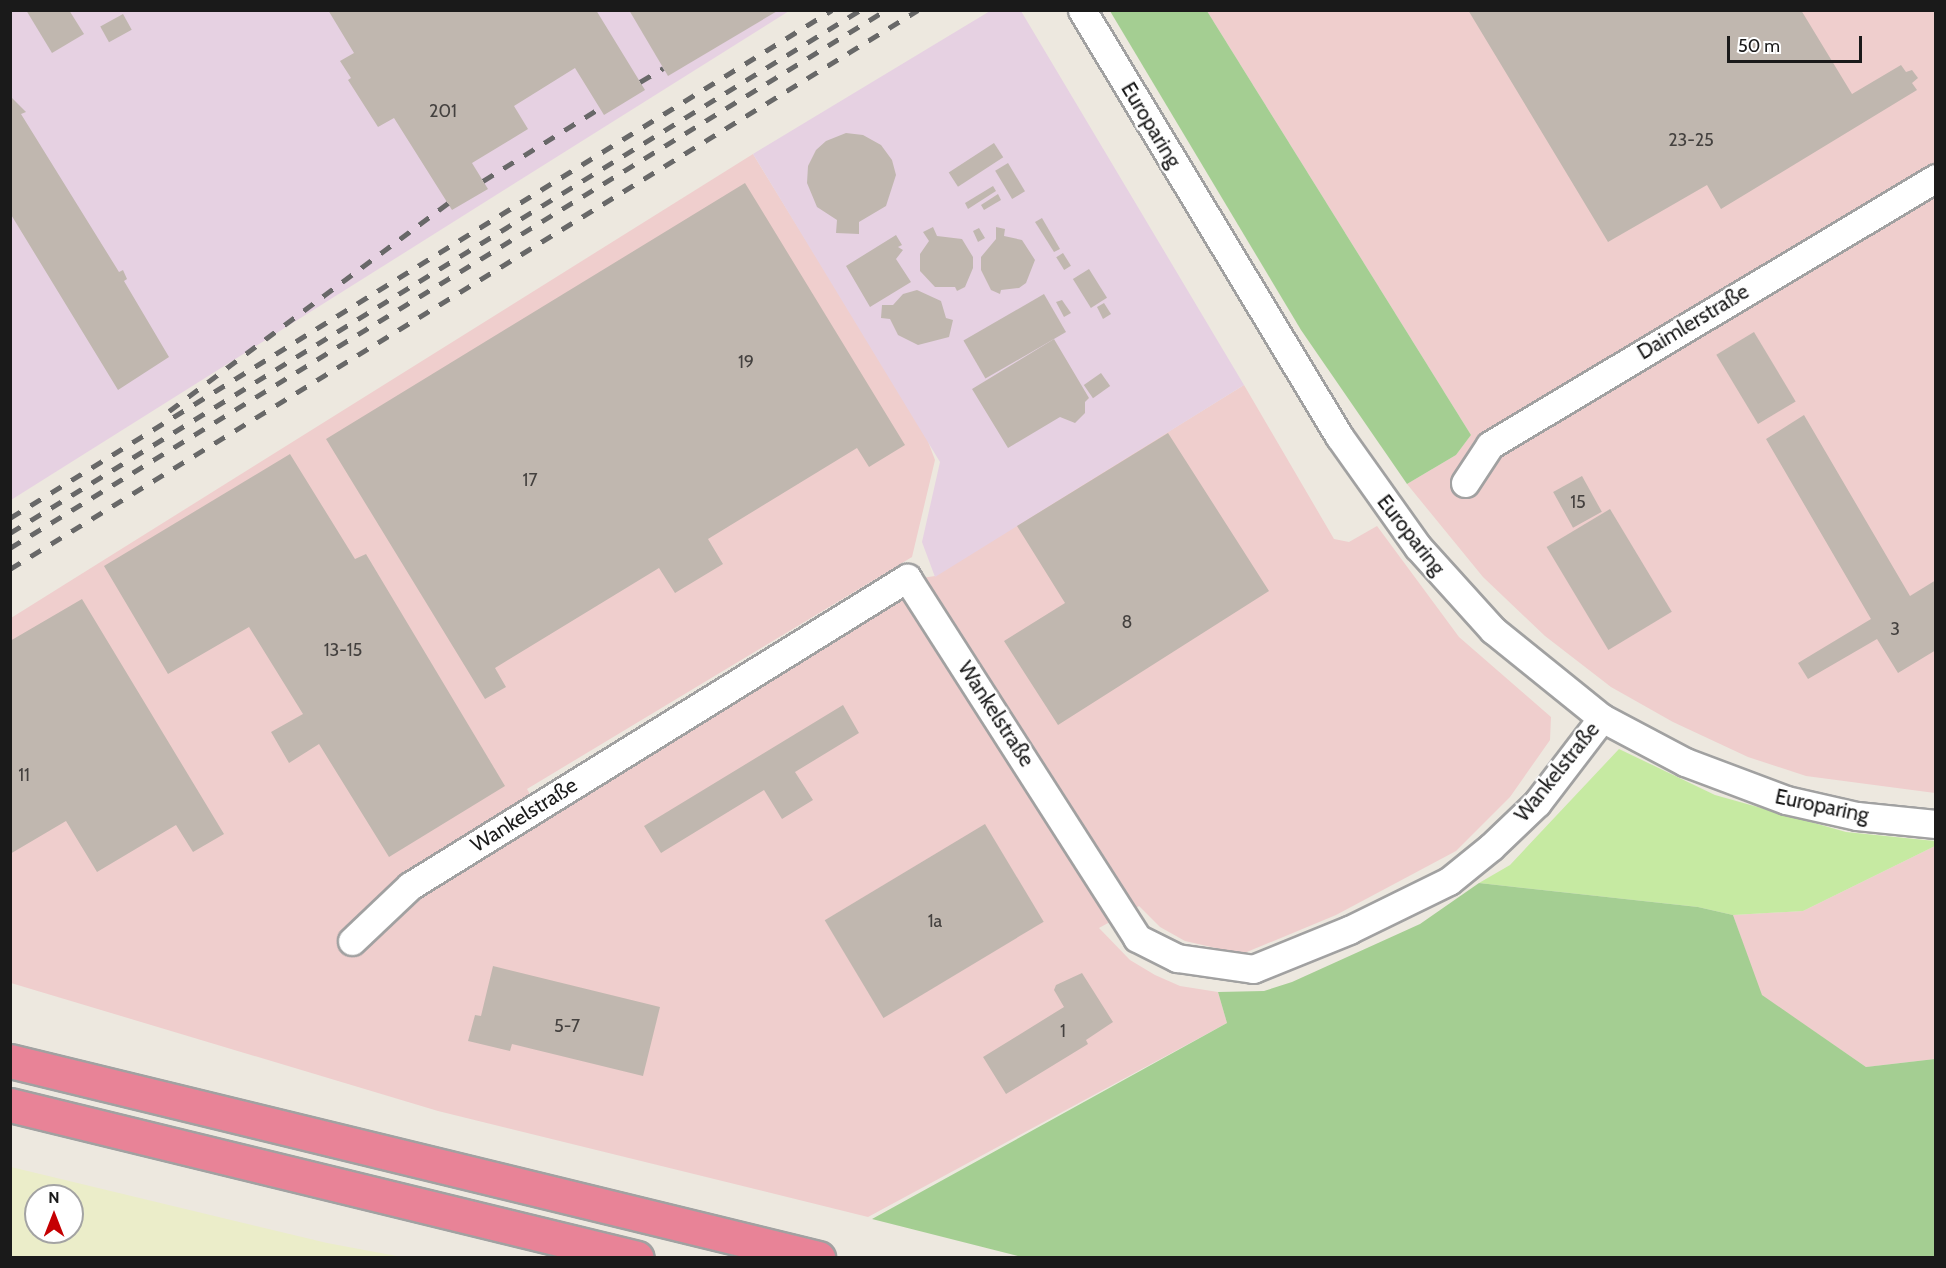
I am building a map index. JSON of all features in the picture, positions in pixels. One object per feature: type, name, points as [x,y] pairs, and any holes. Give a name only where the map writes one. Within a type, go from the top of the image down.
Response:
[{"type":"highway","points":[[10,1061],[818,1257]]},
{"type":"highway","points":[[10,1105],[637,1257]]},
{"type":"street","name":"Europaring","points":[[1082,10],[1281,343],[1379,495],[1418,547],[1492,630],[1602,718],[1685,762],[1742,786],[1857,816],[1935,824]]},
{"type":"street","name":"Daimlerstraße","points":[[1465,483],[1490,445],[1935,178]]},
{"type":"street","name":"Wankelstraße","points":[[351,941],[410,886],[907,578],[1137,938],[1177,958],[1253,969],[1349,930],[1449,881],[1491,848],[1537,803],[1602,718]]},
{"type":"shaded area","points":[[11,11],[789,11],[11,500]]},
{"type":"shaded area","points":[[990,11],[1021,11],[1244,385],[935,577],[922,542],[940,462],[753,154]]},
{"type":"shaded area","points":[[1207,11],[1935,11],[1935,793],[1806,776],[1748,757],[1673,722],[1611,687],[1545,636],[1483,577],[1407,484],[1456,455],[1471,435]]},
{"type":"shaded area","points":[[753,154],[926,436],[935,460],[912,557],[527,789],[542,815],[922,578],[935,576],[1244,385],[1334,539],[1349,542],[1377,526],[1459,637],[1551,717],[1550,740],[1510,797],[1456,851],[1336,915],[1242,954],[1185,941],[1160,927],[1139,906],[1099,928],[1130,960],[1155,975],[1180,986],[1218,992],[1227,1023],[868,1217],[438,1111],[11,983],[11,618]]},
{"type":"shaded area","points":[[1935,846],[1935,1059],[1866,1067],[1761,995],[1733,915],[1803,911]]},
{"type":"green space","points":[[1110,11],[1207,11],[1471,435],[1456,455],[1407,484],[1301,330]]},
{"type":"green space","points":[[1619,749],[1715,795],[1846,832],[1935,841],[1935,846],[1803,911],[1733,915],[1698,907],[1479,883],[1510,865]]},
{"type":"green space","points":[[1479,883],[1698,907],[1733,915],[1762,995],[1866,1067],[1935,1059],[1935,1257],[1026,1258],[872,1219],[1227,1023],[1218,992],[1264,991],[1292,982],[1420,924]]},
{"type":"green space","points":[[11,1167],[82,1184],[24,1184],[24,1244],[84,1244],[84,1185],[327,1243],[402,1257],[11,1257]]},
{"type":"building","points":[[26,10],[69,10],[84,34],[52,53]]},
{"type":"building","points":[[328,10],[596,10],[645,90],[604,115],[575,68],[514,106],[528,129],[472,163],[488,189],[452,210],[394,118],[378,127],[348,80],[351,78],[340,61],[354,53]]},
{"type":"building","points":[[629,10],[779,10],[668,76]]},
{"type":"building","points":[[1468,10],[1801,10],[1852,94],[1901,65],[1906,72],[1912,70],[1918,78],[1912,83],[1917,90],[1721,209],[1707,185],[1608,242]]},
{"type":"building","points":[[123,14],[132,30],[109,42],[100,27]]},
{"type":"building","points":[[10,96],[26,112],[21,114],[119,272],[123,270],[127,279],[124,281],[169,357],[118,390],[10,213]]},
{"type":"building","points":[[846,133],[863,135],[881,145],[892,160],[896,175],[886,206],[859,222],[859,234],[836,233],[837,220],[817,207],[807,183],[808,166],[816,150],[826,141]]},
{"type":"building","points":[[994,143],[1003,157],[958,187],[949,172]]},
{"type":"building","points":[[1008,163],[1025,191],[1012,199],[995,171]]},
{"type":"building","points":[[745,183],[905,445],[869,467],[857,448],[708,539],[723,564],[675,593],[659,568],[495,668],[506,687],[485,699],[326,439]]},
{"type":"building","points":[[993,186],[996,191],[968,209],[965,203]]},
{"type":"building","points":[[998,194],[1001,200],[984,210],[981,205]]},
{"type":"building","points":[[1042,218],[1060,249],[1054,252],[1035,222]]},
{"type":"building","points":[[933,227],[937,236],[962,239],[973,257],[973,268],[965,287],[957,291],[955,287],[935,287],[920,271],[920,254],[929,241],[923,232]]},
{"type":"building","points":[[996,227],[1005,229],[1004,236],[1022,240],[1035,260],[1026,283],[1019,288],[1001,290],[1000,294],[991,290],[981,270],[981,257],[996,239]]},
{"type":"building","points":[[979,228],[985,238],[978,242],[973,231]]},
{"type":"building","points":[[896,235],[902,245],[898,247],[903,250],[896,259],[911,282],[870,307],[846,266]]},
{"type":"building","points":[[1063,253],[1071,266],[1064,270],[1056,257]]},
{"type":"building","points":[[1089,269],[1107,298],[1091,308],[1073,279]]},
{"type":"building","points":[[917,290],[941,301],[946,318],[953,320],[949,337],[918,345],[898,335],[890,319],[881,318],[882,305],[893,305],[903,294]]},
{"type":"building","points":[[1044,294],[1066,332],[985,379],[963,341]]},
{"type":"building","points":[[1062,300],[1071,313],[1064,317],[1056,302]]},
{"type":"building","points":[[1104,303],[1111,314],[1103,319],[1097,307]]},
{"type":"building","points":[[1754,332],[1796,401],[1758,424],[1716,355]]},
{"type":"building","points":[[1054,339],[1089,398],[1085,402],[1085,413],[1075,423],[1060,417],[1008,448],[972,389]]},
{"type":"building","points":[[1101,373],[1110,386],[1093,398],[1084,385]]},
{"type":"building","points":[[1804,415],[1910,596],[1936,580],[1936,650],[1898,673],[1877,639],[1808,679],[1798,663],[1871,619],[1766,439]]},
{"type":"building","points":[[1168,433],[1269,591],[1058,725],[1004,641],[1065,603],[1017,526]]},
{"type":"building","points":[[290,454],[355,559],[366,554],[505,786],[389,857],[319,744],[289,763],[271,732],[303,714],[249,627],[168,674],[104,566]]},
{"type":"building","points":[[1582,476],[1602,512],[1573,528],[1553,492]]},
{"type":"building","points":[[1610,509],[1672,612],[1608,650],[1547,547]]},
{"type":"building","points":[[82,599],[224,834],[193,852],[176,825],[97,872],[66,821],[10,854],[10,641]]},
{"type":"building","points":[[843,705],[859,733],[795,772],[813,800],[782,819],[764,790],[661,853],[644,826]]},
{"type":"building","points":[[985,824],[1044,922],[883,1018],[825,920]]},
{"type":"building","points":[[493,966],[660,1007],[643,1076],[512,1044],[510,1051],[468,1041],[475,1015],[481,1016]]},
{"type":"building","points":[[1082,973],[1113,1022],[1086,1040],[1088,1044],[1006,1094],[983,1057],[1064,1007],[1054,990],[1056,985]]},
{"type":"railway","points":[[10,518],[832,10]]},
{"type":"railway","points":[[10,533],[860,10]]},
{"type":"railway","points":[[10,548],[886,10]]},
{"type":"railway","points":[[10,569],[918,10]]},
{"type":"railway","points":[[640,82],[663,68]]},
{"type":"railway","points":[[483,181],[600,108]]},
{"type":"railway","points":[[169,411],[448,203]]}]
